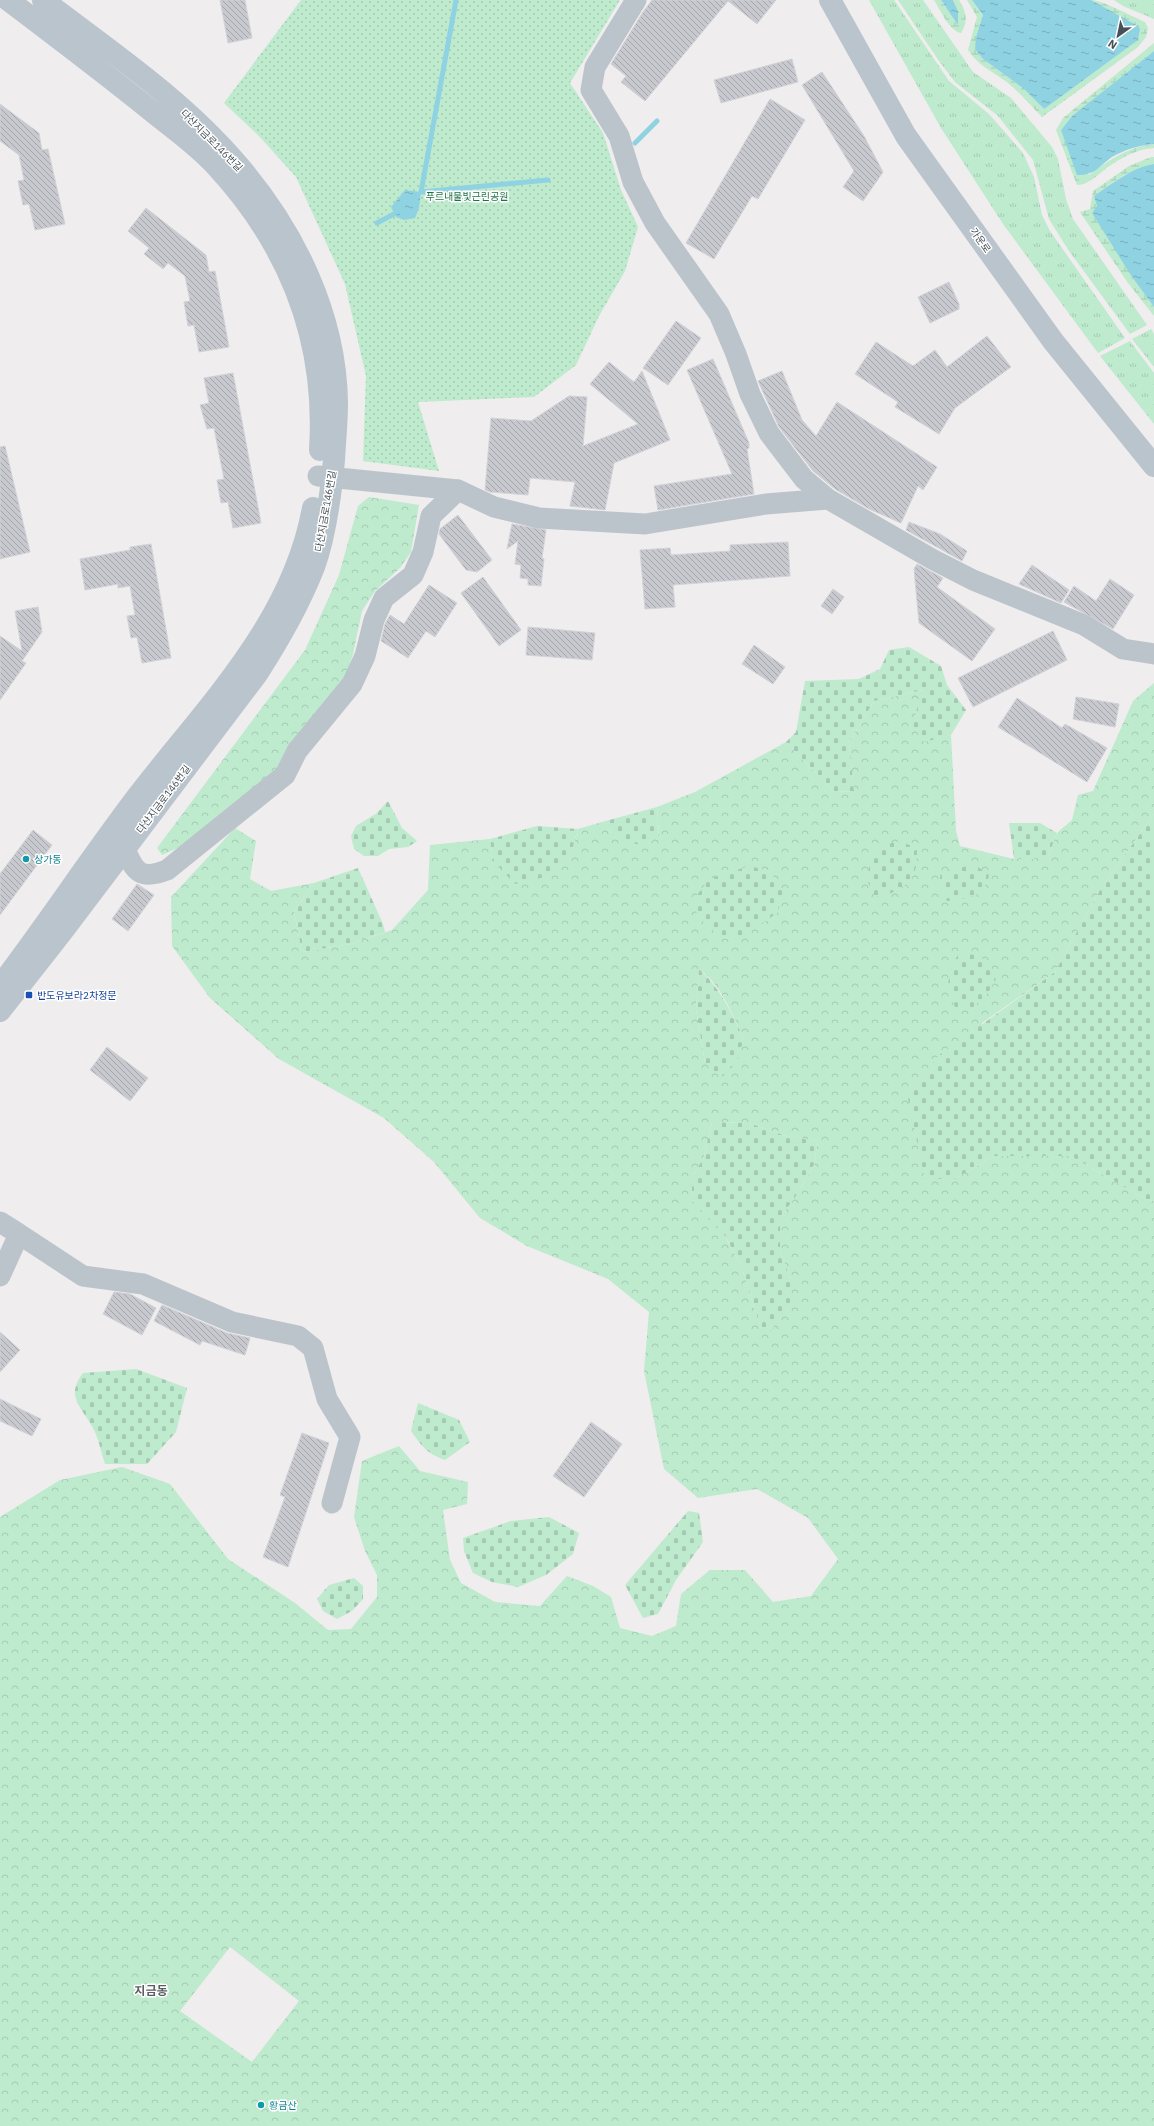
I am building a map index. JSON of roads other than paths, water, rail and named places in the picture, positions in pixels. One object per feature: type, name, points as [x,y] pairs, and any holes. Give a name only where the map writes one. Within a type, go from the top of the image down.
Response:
[{"type":"street","name":"다산지금로146번길","points":[[0,986],[133,802],[242,664],[264,632],[281,601],[299,559],[311,516],[325,477],[321,402],[315,350],[303,304],[279,251],[251,209],[216,166],[190,142],[102,71],[8,0]]},
{"type":"street","name":"다산지금로146번길","points":[[0,1011],[257,674],[279,641],[296,607],[314,565],[325,477],[337,402],[331,349],[318,301],[296,249],[268,204],[246,175],[202,128],[145,78],[43,0]]},
{"type":"street","points":[[636,0],[595,66],[591,90],[619,136],[633,182],[655,223],[719,314],[736,354],[750,394],[769,433],[804,479],[828,499],[974,580],[1084,625],[1123,649],[1154,654]]},
{"type":"street","name":"가운로","points":[[830,0],[911,142],[1053,341],[1154,466]]},
{"type":"street","points":[[325,477],[458,490],[494,507],[539,518],[645,524],[766,504],[828,499]]},
{"type":"street","points":[[125,849],[133,868],[140,872],[152,876],[167,870],[285,775],[297,751],[352,684],[365,656],[374,620],[384,598],[413,575],[423,552],[431,516],[458,490]]},
{"type":"street","points":[[0,1276],[14,1249],[6,1224]]},
{"type":"street","points":[[6,1224],[83,1276],[143,1284],[232,1322],[298,1336],[313,1348],[327,1400],[350,1437],[332,1504]]},
{"type":"water","points":[[941,0],[953,0],[958,11],[958,25]]},
{"type":"water","points":[[972,0],[1091,0],[1138,26],[1140,29],[1138,40],[1044,109],[1024,89],[983,59],[975,49],[976,37],[983,15]]},
{"type":"water","points":[[1154,51],[1154,144],[1122,152],[1112,157],[1093,172],[1089,174],[1077,175],[1061,130],[1072,116]]},
{"type":"water","points":[[1154,164],[1154,307],[1132,277],[1092,213],[1097,206],[1094,196],[1130,172]]},
{"type":"water","points":[[405,190],[421,192],[419,208],[415,218],[404,220],[396,217],[391,207]]},
{"type":"waterway","points":[[456,0],[421,192],[548,180]]},
{"type":"waterway","points":[[635,143],[657,121]]},
{"type":"waterway","points":[[377,223],[394,214]]},
{"type":"place","name":"상가동","points":[[26,859]]},
{"type":"place","name":"반도유보라2차정문","points":[[29,995]]},
{"type":"place","name":"황금산","points":[[261,2105]]},
{"type":"district","name":"지금동","points":[[151,1991]]},
{"type":"park label","name":"푸르내물빛근린공원","points":[[467,196]]}]
